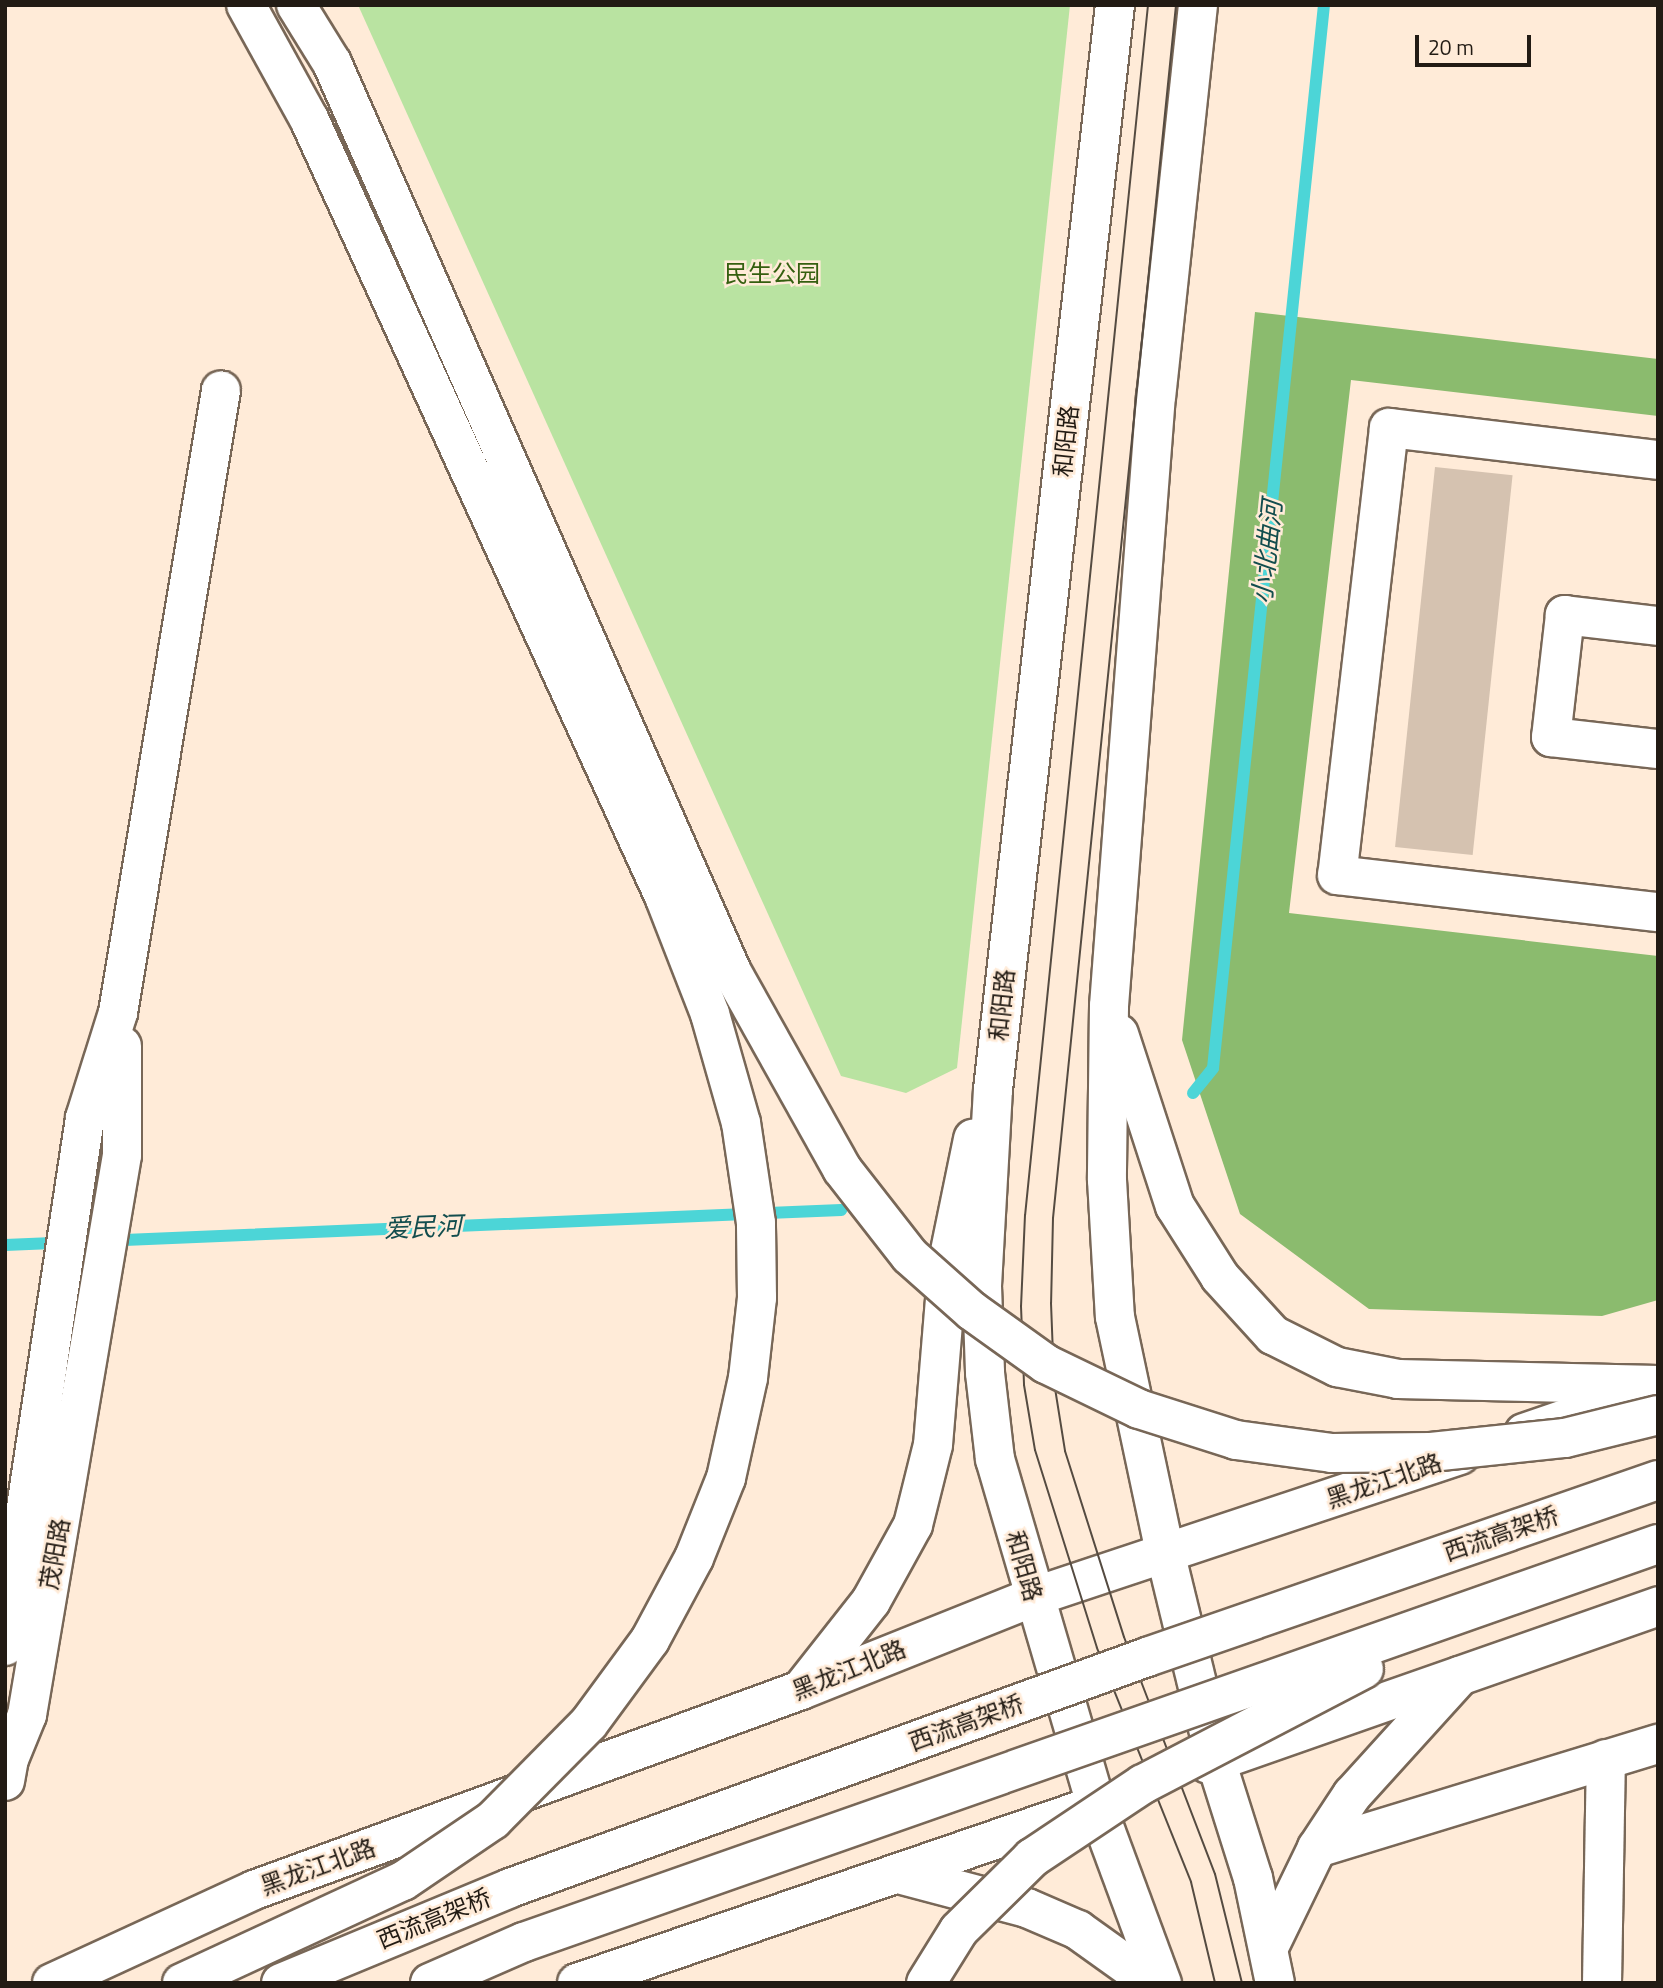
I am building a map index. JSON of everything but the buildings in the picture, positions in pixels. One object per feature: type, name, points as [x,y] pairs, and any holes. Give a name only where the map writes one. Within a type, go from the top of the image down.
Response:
[{"type":"main road","points":[[182,1983],[403,1881],[493,1820],[589,1723],[650,1640],[694,1558],[726,1478],[748,1378],[757,1298],[756,1223],[741,1123],[710,1014],[668,908],[309,119],[246,5]]},
{"type":"main road","points":[[296,5],[338,75],[732,972],[842,1169],[910,1256],[972,1311],[1046,1364],[1139,1409],[1237,1440],[1332,1453],[1432,1452],[1565,1438],[1658,1415]]},
{"type":"main road","name":"和阳路","points":[[1115,5],[993,1089],[982,1286],[985,1373],[995,1459],[1032,1597],[1096,1805],[1162,1983]]},
{"type":"main road","points":[[1198,5],[1156,395],[1110,1006],[1107,1180],[1115,1317],[1166,1556],[1216,1761],[1253,1878],[1272,1965]]},
{"type":"main road","points":[[118,1013],[221,390]]},
{"type":"main road","points":[[1658,460],[1389,428],[1337,875],[1658,912]]},
{"type":"main road","points":[[1658,626],[1565,615],[1551,737],[1658,749]]},
{"type":"main road","points":[[1110,1006],[1175,1206],[1220,1277],[1273,1335],[1337,1367],[1398,1379],[1658,1386]]},
{"type":"main road","name":"茂阳路","points":[[6,1761],[27,1715],[122,1155],[124,1062],[118,1013]]},
{"type":"main road","name":"茂阳路","points":[[5,1646],[52,1351],[85,1118],[118,1013]]},
{"type":"main road","points":[[801,1690],[871,1601],[913,1525],[933,1445],[948,1261],[966,1155],[993,1089]]},
{"type":"main road","name":"黑龙江北路","points":[[52,1983],[254,1890],[801,1690],[1032,1597],[1166,1556],[1658,1386]]},
{"type":"main road","name":"西流高架桥","points":[[281,1983],[510,1888],[1147,1657],[1658,1480]]},
{"type":"main road","points":[[430,1983],[524,1942],[1658,1544]]},
{"type":"main road","points":[[926,1983],[959,1930],[1032,1858],[1143,1784],[1489,1605]]},
{"type":"main road","points":[[577,1983],[1096,1805],[1658,1606]]},
{"type":"main road","points":[[1272,1965],[1317,1847],[1352,1795],[1460,1676]]},
{"type":"main road","points":[[1317,1847],[1658,1744]]},
{"type":"main road","points":[[1602,1983],[1606,1759]]},
{"type":"main road","points":[[898,1874],[1027,1908],[1079,1930],[1152,1983]]},
{"type":"green space","name":"民生公园","points":[[358,5],[1070,5],[957,1068],[906,1093],[841,1076]]},
{"type":"green space","points":[[1255,312],[1658,359],[1658,416],[1351,380],[1289,913],[1658,956],[1658,1300],[1602,1316],[1369,1309],[1240,1214],[1182,1040]]},
{"type":"waterway","name":"小北曲河","points":[[1193,1093],[1213,1068],[1324,5]]},
{"type":"waterway","name":"爱民河","points":[[5,1245],[841,1210]]},
{"type":"tram line","points":[[1148,5],[1025,1215],[1021,1306],[1024,1385],[1035,1450],[1097,1648],[1191,1882],[1215,1983]]},
{"type":"tram line","points":[[1176,5],[1053,1218],[1051,1303],[1054,1382],[1065,1451],[1124,1637],[1215,1874],[1242,1983]]}]
